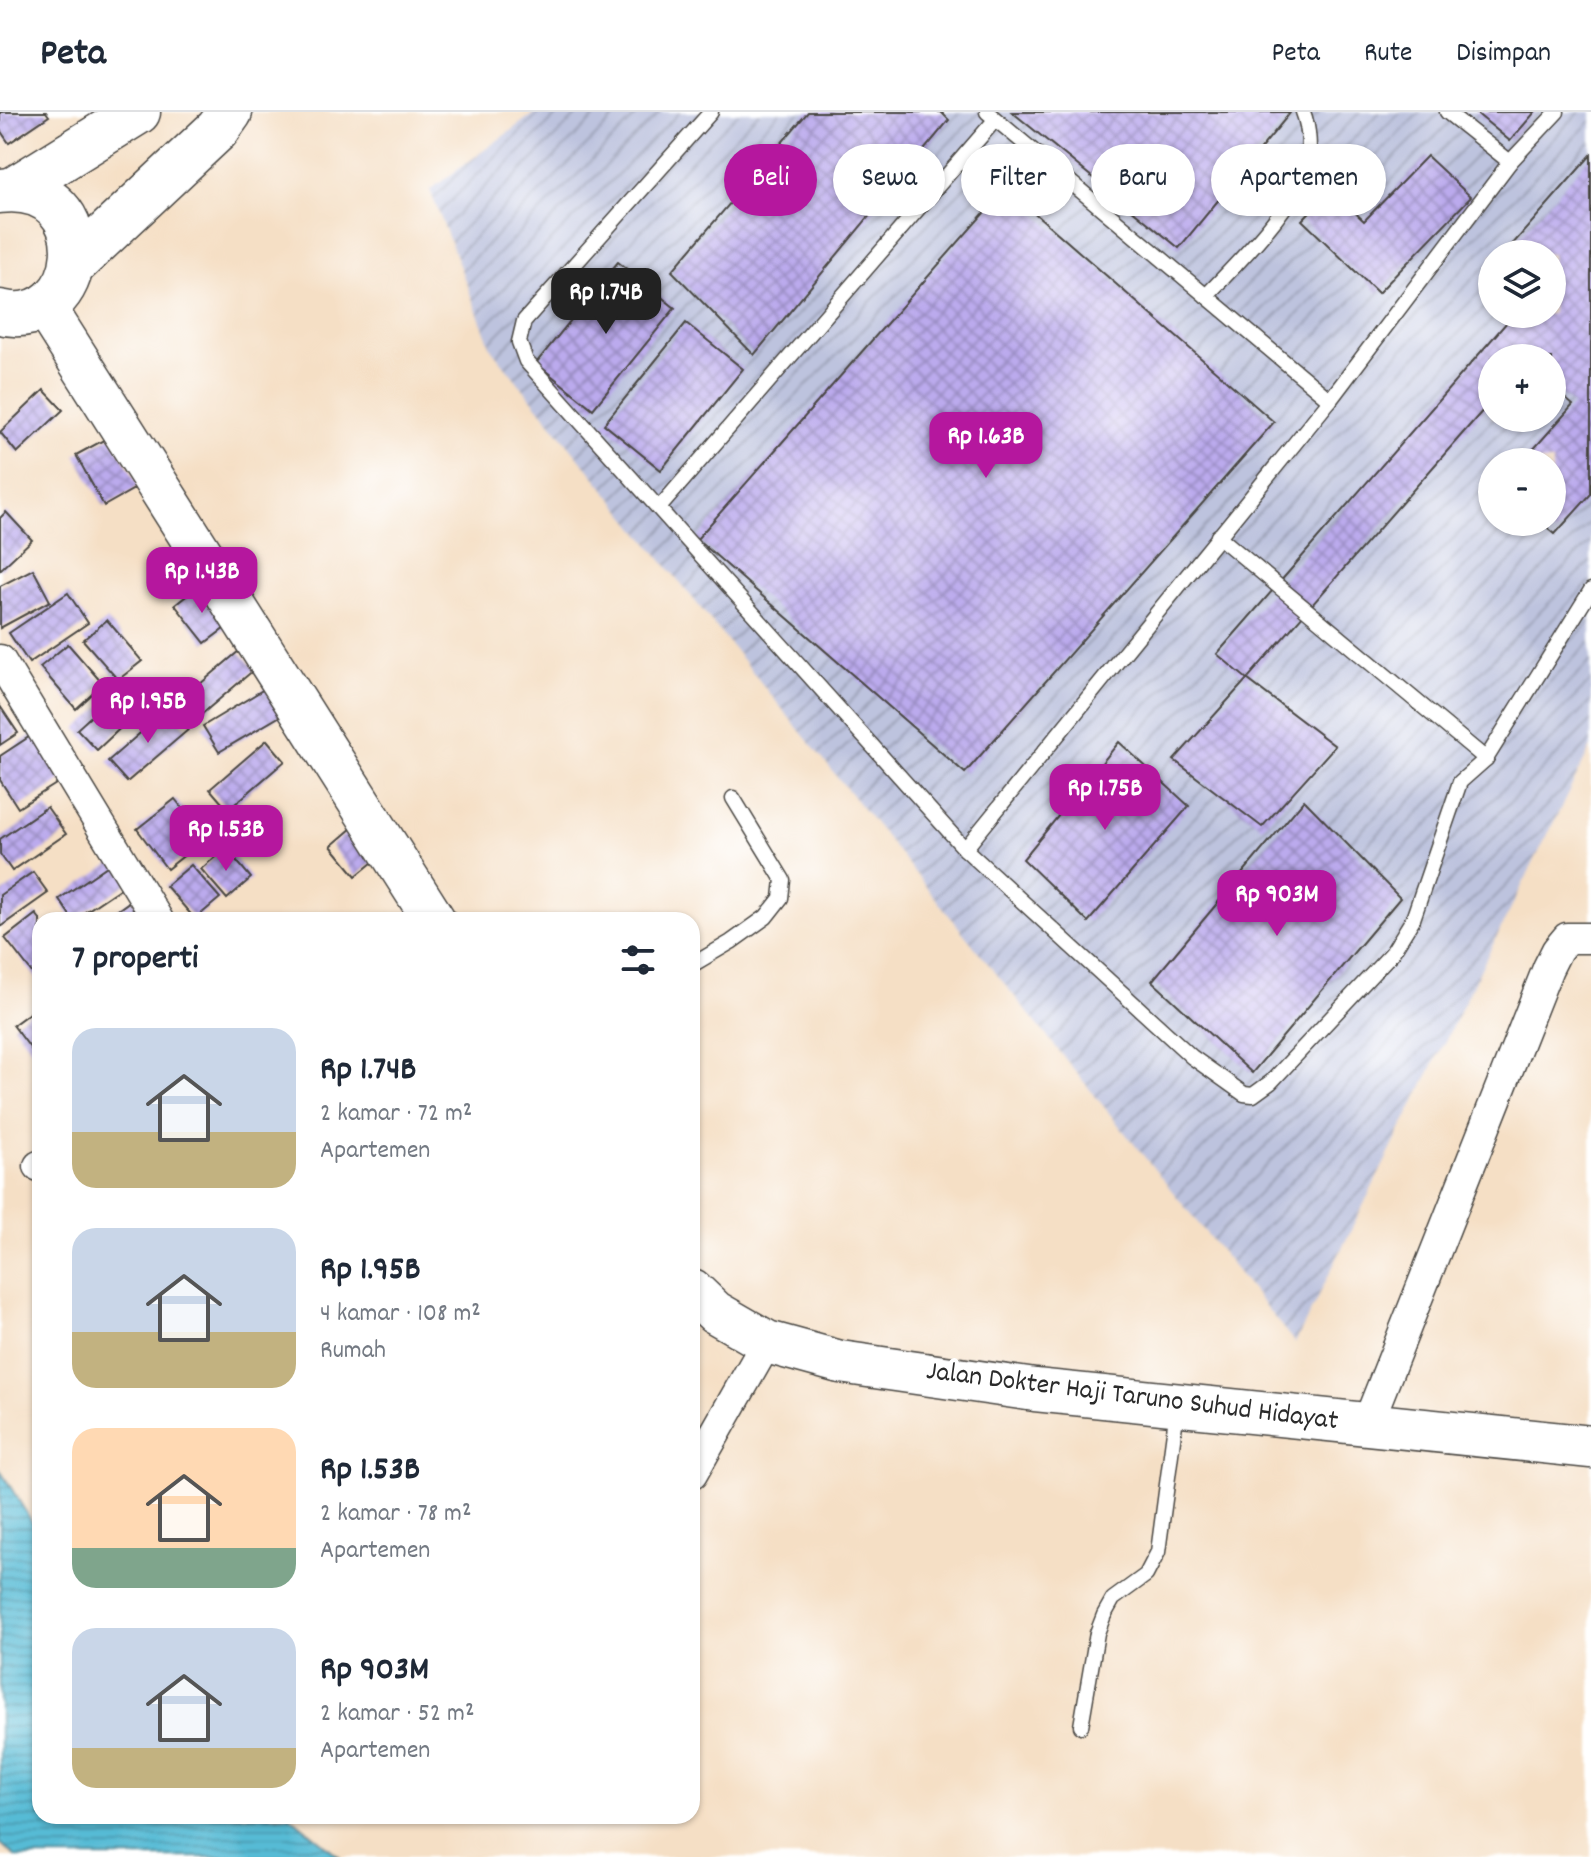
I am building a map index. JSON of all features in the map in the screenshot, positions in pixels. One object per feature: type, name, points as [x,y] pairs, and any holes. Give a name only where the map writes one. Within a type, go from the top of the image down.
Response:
[{"type":"main road","points":[[7,190],[138,112]]},
{"type":"main road","points":[[74,264],[218,129],[230,112]]},
{"type":"main road","points":[[0,312],[26,312],[44,306],[64,288],[74,264],[71,232],[54,205],[35,194],[7,190]]},
{"type":"street","points":[[44,306],[429,912]]},
{"type":"street","points":[[0,660],[153,912]]},
{"type":"street","points":[[1367,1425],[1548,968],[1567,938],[1591,938]]},
{"type":"street","name":"Jalan Dokter Haji Taruno Suhud Hidayat","points":[[700,1304],[767,1342],[840,1362],[1035,1390],[1591,1447]]},
{"type":"street","points":[[700,1460],[767,1342]]},
{"type":"lane","points":[[711,112],[524,321],[519,342],[526,361],[965,849],[1192,1057],[1244,1094],[1253,1095],[1271,1082],[1392,953],[1413,919],[1460,782],[1486,759],[1591,590]]},
{"type":"lane","points":[[1206,296],[1286,205],[1306,166],[1309,126],[1303,112]]},
{"type":"lane","points":[[1447,112],[1510,162]]},
{"type":"lane","points":[[965,849],[1330,400],[1510,162],[1557,112]]},
{"type":"lane","points":[[660,507],[991,116],[1330,400]]},
{"type":"lane","points":[[1218,536],[1486,759]]},
{"type":"lane","points":[[700,960],[766,917],[781,898],[783,880],[733,798]]},
{"type":"lane","points":[[1081,1726],[1097,1633],[1104,1615],[1113,1599],[1146,1575],[1158,1552],[1178,1405]]},
{"type":"shaded area","points":[[536,112],[1591,112],[1591,747],[1295,1343],[492,350],[430,190]]},
{"type":"water","points":[[0,1470],[32,1522],[32,1824],[300,1824],[340,1857],[16,1857],[0,1843]]},
{"type":"building","points":[[0,112],[46,112],[49,116],[9,143],[0,130]]},
{"type":"building","points":[[808,112],[941,112],[949,120],[929,144],[833,144],[833,216],[869,216],[754,355],[672,271],[724,210],[724,216],[817,216],[817,144],[781,144]]},
{"type":"building","points":[[1012,112],[1290,113],[1265,144],[1211,144],[1211,209],[1179,248],[1140,216],[1195,216],[1195,144],[1091,144],[1091,176],[1075,163],[1075,144],[1051,144]]},
{"type":"building","points":[[1475,112],[1535,112],[1510,141]]},
{"type":"building","points":[[1591,155],[1591,494],[1566,522],[1566,448],[1535,448],[1549,432],[1566,432],[1566,413],[1573,405],[1566,399],[1566,344],[1488,344],[1502,328],[1566,328],[1566,240],[1516,240]]},
{"type":"building","points":[[1427,156],[1471,197],[1378,293],[1302,220],[1306,216],[1359,216],[1364,221],[1369,216],[1386,216],[1386,198]]},
{"type":"building","points":[[981,216],[1038,216],[1274,422],[965,773],[697,539]]},
{"type":"building","points":[[618,262],[675,308],[593,409],[536,363]]},
{"type":"building","points":[[686,323],[743,369],[661,470],[604,424]]},
{"type":"building","points":[[1478,355],[1478,416],[1247,679],[1217,654]]},
{"type":"building","points":[[44,390],[63,410],[17,453],[0,432]]},
{"type":"building","points":[[111,436],[139,486],[104,506],[76,455]]},
{"type":"building","points":[[6,512],[32,540],[0,570],[0,518]]},
{"type":"building","points":[[33,569],[50,601],[0,628],[0,586]]},
{"type":"building","points":[[199,586],[229,625],[205,643],[175,605]]},
{"type":"building","points":[[68,593],[88,623],[29,663],[9,633]]},
{"type":"building","points":[[107,620],[142,661],[118,680],[83,640]]},
{"type":"building","points":[[68,644],[103,684],[76,709],[40,667]]},
{"type":"building","points":[[239,651],[255,669],[196,719],[180,701]]},
{"type":"building","points":[[1247,679],[1335,746],[1262,827],[1174,760]]},
{"type":"building","points":[[266,688],[282,715],[219,752],[203,726]]},
{"type":"building","points":[[110,699],[129,720],[97,750],[77,729]]},
{"type":"building","points":[[0,706],[18,733],[0,745]]},
{"type":"building","points":[[169,708],[188,730],[127,782],[108,761]]},
{"type":"building","points":[[35,733],[64,779],[18,808],[0,780],[0,756]]},
{"type":"building","points":[[267,740],[285,761],[228,810],[210,789]]},
{"type":"building","points":[[1119,742],[1189,806],[1088,922],[1023,859]]},
{"type":"building","points":[[175,799],[206,838],[167,869],[137,829]]},
{"type":"building","points":[[1304,800],[1400,898],[1252,1073],[1152,981]]},
{"type":"building","points":[[47,807],[66,834],[12,871],[0,854],[0,839]]},
{"type":"building","points":[[352,828],[378,858],[356,876],[331,846]]},
{"type":"building","points":[[226,848],[251,878],[227,899],[201,869]]},
{"type":"building","points":[[116,860],[131,881],[85,912],[68,912],[59,899]]},
{"type":"building","points":[[191,865],[220,898],[203,912],[189,912],[166,886]]},
{"type":"building","points":[[33,872],[48,893],[0,927],[0,895]]},
{"type":"building","points":[[133,899],[143,912],[115,912]]},
{"type":"building","points":[[32,917],[32,973],[5,938]]},
{"type":"building","points":[[32,1011],[32,1050],[13,1025]]}]
